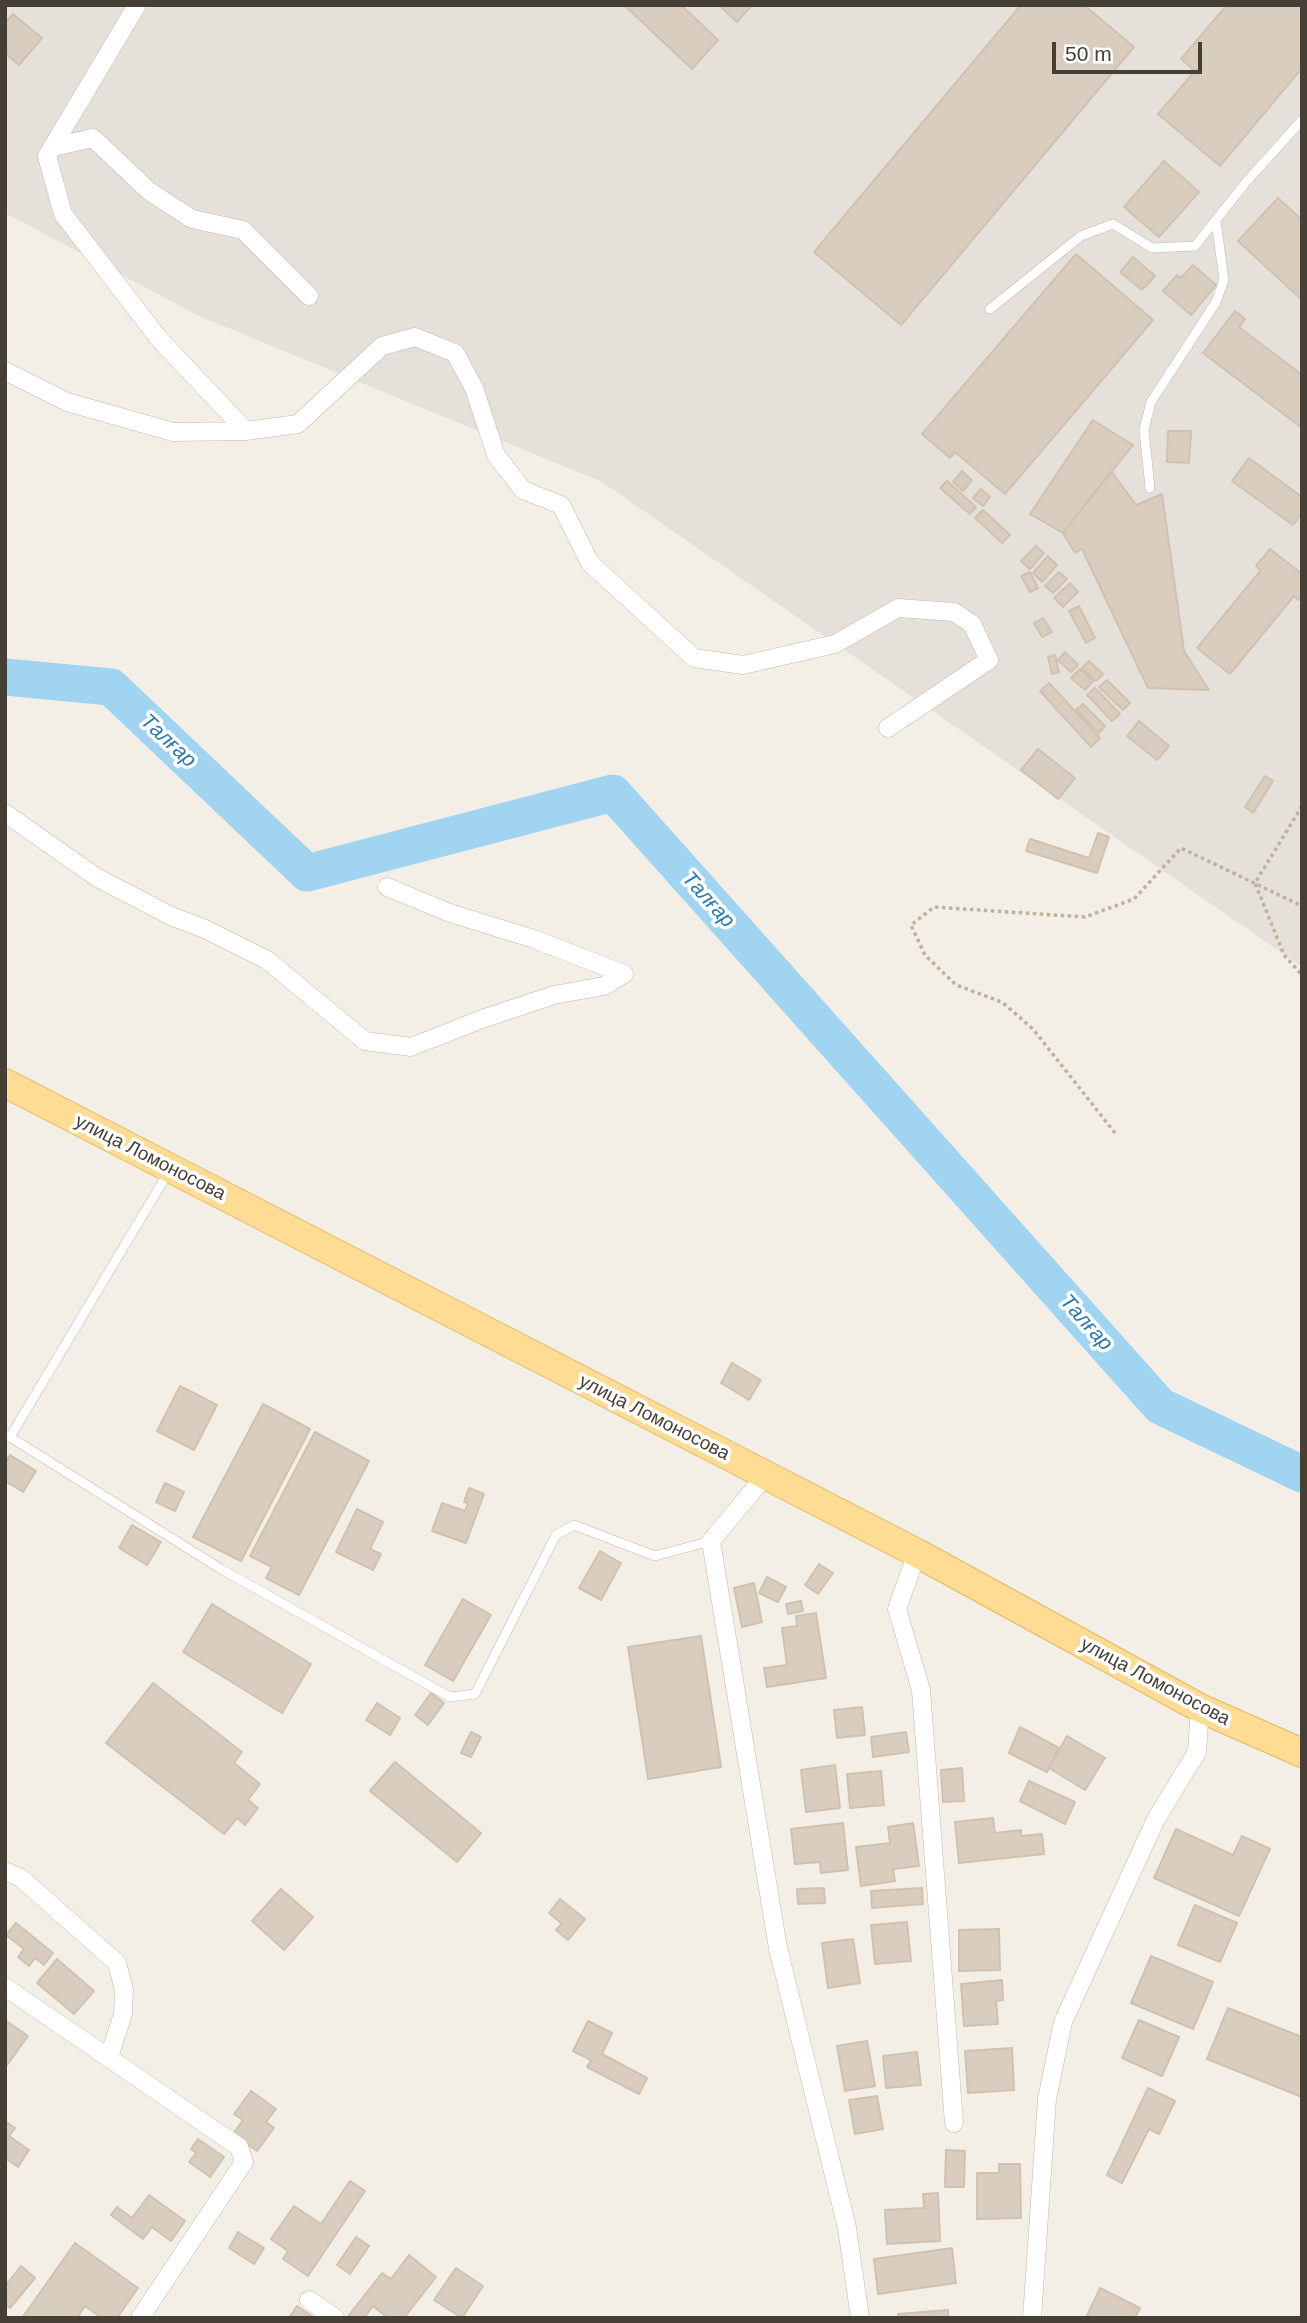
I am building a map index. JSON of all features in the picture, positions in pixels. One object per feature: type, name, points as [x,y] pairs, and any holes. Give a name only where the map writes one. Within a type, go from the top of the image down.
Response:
[{"type":"main road","name":"улица Ломоносова","points":[[5,1083],[917,1553],[1200,1708],[1302,1753]]},
{"type":"street","points":[[137,5],[47,156],[63,214],[160,341],[246,432]]},
{"type":"street","points":[[53,147],[93,138],[149,191],[192,219],[243,230],[309,296]]},
{"type":"street","points":[[5,370],[67,402],[173,432],[246,432],[298,424],[382,346],[415,337],[454,353],[474,388],[496,455],[523,490],[561,505],[590,563],[694,658],[743,665],[835,644],[898,608],[954,612],[972,624],[989,660],[888,728]]},
{"type":"street","points":[[5,813],[96,877],[173,917],[205,929],[267,960],[365,1041],[411,1047],[554,995],[604,986],[624,974],[534,939],[450,913],[387,887]]},
{"type":"street","points":[[766,1475],[711,1541],[778,1948],[847,2228],[860,2318]]},
{"type":"street","points":[[917,1553],[897,1609],[920,1690],[954,2123]]},
{"type":"street","points":[[1035,2317],[1047,2099],[1063,2022],[1156,1819],[1197,1752],[1200,1708]]},
{"type":"street","points":[[5,1871],[21,1878],[117,1963],[124,1990],[123,2014],[109,2057]]},
{"type":"street","points":[[5,1987],[239,2147],[244,2162],[140,2318]]},
{"type":"street","points":[[309,2300],[335,2318]]},
{"type":"lane","points":[[990,309],[1082,236],[1113,224],[1152,247],[1195,246],[1247,181],[1302,120]]},
{"type":"lane","points":[[1150,488],[1144,430],[1151,402],[1216,302],[1224,280],[1216,221]]},
{"type":"lane","points":[[171,1168],[10,1437],[221,1569],[450,1697],[475,1694],[556,1535],[574,1525],[655,1556],[711,1541]]},
{"type":"path","points":[[1255,883],[1302,806]]},
{"type":"path","points":[[1115,1133],[1033,1029],[1002,1002],[956,985],[925,955],[911,925],[934,907],[1085,917],[1133,899],[1181,848],[1302,906]]},
{"type":"path","points":[[1255,883],[1283,955],[1302,975]]},
{"type":"shaded area","points":[[5,5],[1302,5],[1302,967],[602,482],[199,316],[5,213]]},
{"type":"building","points":[[624,5],[681,5],[718,40],[692,69]]},
{"type":"building","points":[[719,5],[752,5],[737,22]]},
{"type":"building","points":[[1021,5],[1084,5],[1134,47],[901,325],[814,252]]},
{"type":"building","points":[[1227,5],[1302,5],[1302,68],[1220,166],[1158,114],[1195,71],[1181,59]]},
{"type":"building","points":[[13,14],[42,38],[19,65],[5,53],[5,23]]},
{"type":"building","points":[[1164,161],[1199,192],[1159,237],[1124,207]]},
{"type":"building","points":[[1278,198],[1302,220],[1302,300],[1238,241]]},
{"type":"building","points":[[1076,254],[1153,320],[1005,494],[955,452],[950,458],[922,434]]},
{"type":"building","points":[[1133,257],[1155,276],[1142,290],[1120,272]]},
{"type":"building","points":[[1193,265],[1216,285],[1191,315],[1163,291],[1177,275],[1181,278]]},
{"type":"building","points":[[1235,311],[1245,319],[1239,327],[1302,375],[1302,428],[1203,353]]},
{"type":"building","points":[[1093,420],[1133,445],[1063,533],[1030,514]]},
{"type":"building","points":[[1168,431],[1191,431],[1189,463],[1167,462]]},
{"type":"building","points":[[1249,458],[1302,497],[1302,513],[1293,525],[1232,481]]},
{"type":"building","points":[[962,471],[972,480],[963,491],[953,482]]},
{"type":"building","points":[[1111,471],[1136,505],[1162,494],[1184,651],[1209,690],[1148,688],[1082,549],[1075,553],[1063,533]]},
{"type":"building","points":[[947,481],[976,507],[970,514],[940,488]]},
{"type":"building","points":[[981,489],[990,497],[983,506],[973,498]]},
{"type":"building","points":[[983,510],[1010,535],[1002,543],[975,518]]},
{"type":"building","points":[[1036,546],[1044,553],[1030,569],[1021,561]]},
{"type":"building","points":[[1270,549],[1302,574],[1302,596],[1298,600],[1294,596],[1230,674],[1197,648],[1261,570],[1256,566]]},
{"type":"building","points":[[1048,556],[1057,565],[1042,582],[1033,573]]},
{"type":"building","points":[[1030,572],[1038,588],[1030,592],[1021,576]]},
{"type":"building","points":[[1059,572],[1067,579],[1053,593],[1045,586]]},
{"type":"building","points":[[1070,583],[1078,592],[1063,607],[1054,598]]},
{"type":"building","points":[[1079,606],[1095,638],[1086,643],[1069,611]]},
{"type":"building","points":[[1043,618],[1052,632],[1042,637],[1034,623]]},
{"type":"building","points":[[1065,652],[1078,665],[1071,672],[1058,660]]},
{"type":"building","points":[[1055,655],[1059,672],[1052,674],[1048,657]]},
{"type":"building","points":[[1089,661],[1103,674],[1096,681],[1082,668]]},
{"type":"building","points":[[1080,669],[1093,681],[1085,690],[1071,678]]},
{"type":"building","points":[[1107,680],[1130,703],[1123,710],[1099,687]]},
{"type":"building","points":[[1049,683],[1100,738],[1091,747],[1040,691]]},
{"type":"building","points":[[1095,688],[1120,714],[1112,721],[1087,695]]},
{"type":"building","points":[[1083,704],[1105,726],[1099,733],[1076,710]]},
{"type":"building","points":[[1139,721],[1169,746],[1157,760],[1127,736]]},
{"type":"building","points":[[1038,749],[1075,778],[1058,799],[1021,770]]},
{"type":"building","points":[[1265,776],[1273,781],[1253,813],[1245,807]]},
{"type":"building","points":[[1098,833],[1109,837],[1097,873],[1026,851],[1030,839],[1089,858]]},
{"type":"building","points":[[732,1363],[761,1380],[749,1400],[721,1383]]},
{"type":"building","points":[[180,1386],[217,1405],[194,1450],[157,1431]]},
{"type":"building","points":[[263,1404],[310,1429],[241,1561],[193,1537]]},
{"type":"building","points":[[315,1432],[369,1461],[299,1595],[266,1578],[272,1567],[250,1556]]},
{"type":"building","points":[[10,1455],[36,1471],[23,1492],[5,1481],[5,1463]]},
{"type":"building","points":[[165,1483],[184,1492],[175,1511],[156,1502]]},
{"type":"building","points":[[469,1488],[484,1494],[466,1543],[432,1531],[442,1503],[465,1511],[468,1503],[464,1502]]},
{"type":"building","points":[[357,1509],[383,1522],[370,1549],[381,1554],[373,1570],[336,1552]]},
{"type":"building","points":[[132,1525],[161,1542],[147,1565],[119,1548]]},
{"type":"building","points":[[600,1551],[621,1563],[601,1600],[579,1588]]},
{"type":"building","points":[[819,1564],[833,1573],[818,1594],[805,1585]]},
{"type":"building","points":[[767,1577],[786,1587],[778,1602],[759,1593]]},
{"type":"building","points":[[754,1583],[762,1622],[742,1627],[734,1588]]},
{"type":"building","points":[[463,1599],[491,1615],[453,1681],[425,1665]]},
{"type":"building","points":[[801,1601],[803,1611],[788,1614],[786,1604]]},
{"type":"building","points":[[212,1604],[311,1664],[282,1713],[183,1652]]},
{"type":"building","points":[[816,1613],[826,1678],[767,1687],[764,1668],[787,1665],[782,1628],[797,1626],[796,1616]]},
{"type":"building","points":[[701,1636],[721,1767],[648,1779],[628,1647]]},
{"type":"building","points":[[153,1683],[242,1752],[234,1763],[260,1784],[248,1800],[258,1808],[245,1825],[237,1818],[224,1834],[106,1743]]},
{"type":"building","points":[[431,1693],[444,1703],[428,1725],[415,1715]]},
{"type":"building","points":[[377,1703],[400,1718],[390,1735],[366,1720]]},
{"type":"building","points":[[862,1707],[865,1735],[837,1738],[834,1710]]},
{"type":"building","points":[[1020,1727],[1059,1748],[1047,1772],[1009,1753]]},
{"type":"building","points":[[471,1732],[481,1737],[471,1757],[461,1753]]},
{"type":"building","points":[[906,1732],[909,1752],[873,1757],[871,1737]]},
{"type":"building","points":[[1067,1736],[1105,1758],[1085,1790],[1049,1768]]},
{"type":"building","points":[[395,1762],[481,1833],[457,1862],[370,1791]]},
{"type":"building","points":[[835,1765],[840,1808],[806,1812],[801,1770]]},
{"type":"building","points":[[962,1768],[964,1801],[943,1802],[941,1770]]},
{"type":"building","points":[[881,1771],[884,1805],[850,1808],[847,1774]]},
{"type":"building","points":[[1029,1781],[1075,1802],[1065,1824],[1020,1801]]},
{"type":"building","points":[[993,1818],[995,1833],[1021,1830],[1021,1836],[1042,1834],[1044,1854],[959,1863],[955,1822]]},
{"type":"building","points":[[843,1823],[848,1870],[821,1873],[820,1862],[795,1864],[791,1829]]},
{"type":"building","points":[[913,1823],[919,1866],[893,1869],[895,1881],[861,1886],[856,1847],[890,1843],[888,1827]]},
{"type":"building","points":[[1176,1829],[1233,1855],[1242,1836],[1270,1849],[1239,1916],[1154,1878]]},
{"type":"building","points":[[824,1888],[825,1903],[798,1904],[797,1889]]},
{"type":"building","points":[[922,1888],[923,1904],[872,1908],[871,1891]]},
{"type":"building","points":[[281,1889],[313,1917],[284,1950],[252,1921]]},
{"type":"building","points":[[560,1899],[585,1919],[568,1940],[556,1930],[562,1924],[549,1913]]},
{"type":"building","points":[[1195,1905],[1237,1923],[1220,1962],[1178,1945]]},
{"type":"building","points":[[907,1922],[911,1961],[875,1964],[871,1925]]},
{"type":"building","points":[[16,1923],[53,1953],[44,1965],[35,1958],[29,1966],[18,1957],[24,1949],[6,1935]]},
{"type":"building","points":[[999,1929],[1000,1970],[959,1971],[959,1930]]},
{"type":"building","points":[[853,1939],[860,1983],[828,1988],[822,1943]]},
{"type":"building","points":[[1151,1956],[1213,1982],[1193,2029],[1131,2003]]},
{"type":"building","points":[[57,1959],[94,1991],[74,2014],[37,1983]]},
{"type":"building","points":[[1002,1980],[1003,2000],[996,2001],[998,2024],[964,2026],[961,1984]]},
{"type":"building","points":[[1228,2008],[1302,2037],[1302,2097],[1207,2059]]},
{"type":"building","points":[[5,2020],[28,2036],[5,2068]]},
{"type":"building","points":[[1139,2020],[1179,2037],[1162,2076],[1122,2058]]},
{"type":"building","points":[[588,2021],[612,2033],[602,2054],[647,2078],[639,2094],[587,2067],[591,2060],[573,2051]]},
{"type":"building","points":[[867,2041],[875,2086],[845,2091],[837,2046]]},
{"type":"building","points":[[1012,2048],[1014,2090],[968,2093],[965,2051]]},
{"type":"building","points":[[917,2052],[921,2085],[886,2088],[883,2056]]},
{"type":"building","points":[[1148,2088],[1175,2101],[1159,2134],[1149,2129],[1122,2183],[1107,2175]]},
{"type":"building","points":[[251,2091],[276,2109],[266,2122],[274,2128],[257,2151],[233,2134],[243,2120],[234,2114]]},
{"type":"building","points":[[877,2096],[883,2129],[855,2134],[849,2100]]},
{"type":"building","points":[[5,2121],[15,2128],[9,2136],[29,2150],[18,2167],[5,2158]]},
{"type":"building","points":[[198,2139],[224,2157],[210,2177],[189,2162],[196,2153],[191,2149]]},
{"type":"building","points":[[946,2150],[965,2151],[964,2187],[945,2187]]},
{"type":"building","points":[[999,2164],[1020,2164],[1021,2218],[977,2219],[977,2173],[999,2173]]},
{"type":"building","points":[[350,2181],[365,2191],[308,2276],[283,2259],[288,2251],[271,2239],[294,2206],[321,2224]]},
{"type":"building","points":[[938,2193],[940,2241],[887,2244],[885,2210],[924,2208],[923,2194]]},
{"type":"building","points":[[149,2195],[185,2221],[171,2241],[152,2227],[143,2239],[111,2215],[117,2207],[132,2218]]},
{"type":"building","points":[[238,2232],[264,2248],[254,2264],[229,2248]]},
{"type":"building","points":[[356,2237],[369,2246],[350,2274],[337,2265]]},
{"type":"building","points":[[75,2243],[138,2288],[117,2318],[102,2318],[85,2306],[77,2318],[22,2318]]},
{"type":"building","points":[[952,2248],[956,2283],[878,2294],[874,2259]]},
{"type":"building","points":[[409,2255],[436,2277],[404,2318],[388,2318],[373,2306],[364,2318],[352,2318],[349,2315],[382,2273],[391,2279]]},
{"type":"building","points":[[21,2266],[35,2278],[10,2308],[5,2304],[5,2286]]},
{"type":"building","points":[[456,2268],[483,2286],[462,2318],[434,2300]]},
{"type":"building","points":[[1100,2288],[1140,2308],[1135,2318],[1086,2318]]},
{"type":"building","points":[[297,2306],[313,2317],[313,2318],[289,2318]]},
{"type":"building","points":[[948,2310],[948,2318],[898,2318],[898,2314]]},
{"type":"waterway","name":"Талғар","points":[[5,677],[111,687],[307,873],[613,793],[1160,1406],[1302,1474]]}]
